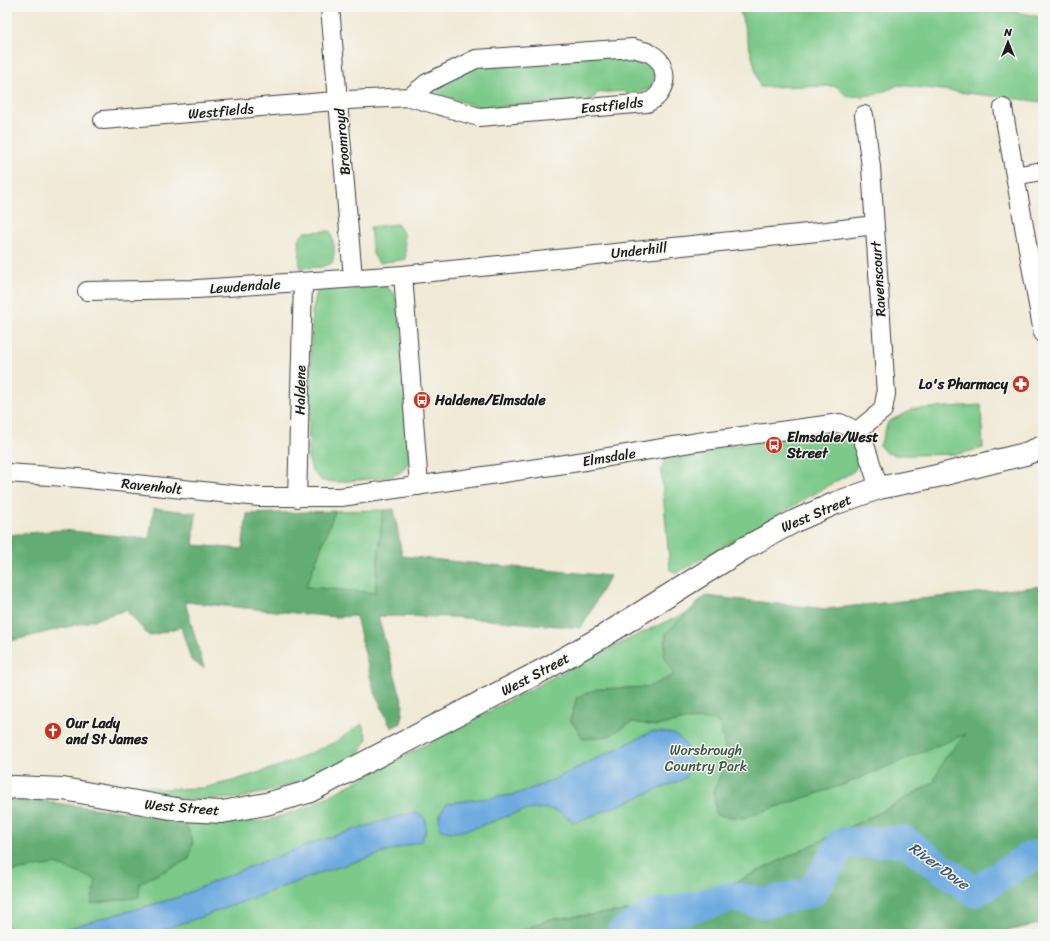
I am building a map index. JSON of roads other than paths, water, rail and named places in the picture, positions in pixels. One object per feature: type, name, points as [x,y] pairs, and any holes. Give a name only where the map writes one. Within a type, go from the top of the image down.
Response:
[{"type":"main road","name":"West Street","points":[[7,788],[63,789],[182,810],[222,812],[266,804],[308,792],[547,668],[602,637],[743,548],[794,521],[836,503],[880,488],[937,476],[1025,454],[1043,447]]},
{"type":"street","name":"Broomroyd","points":[[330,7],[353,278]]},
{"type":"street","name":"Eastfields","points":[[339,101],[410,97],[479,118],[647,104],[658,96],[663,86],[665,75],[660,62],[651,54],[633,48],[476,59],[427,83],[410,97]]},
{"type":"street","name":"Westfields","points":[[103,120],[339,101]]},
{"type":"street","points":[[1003,108],[1043,333]]},
{"type":"street","name":"Ravenscourt","points":[[859,432],[862,427],[883,410],[886,394],[871,167],[864,115]]},
{"type":"street","points":[[1015,176],[1036,172]]},
{"type":"street","name":"Underhill","points":[[403,275],[874,225]]},
{"type":"street","name":"Lewdendale","points":[[87,291],[197,290],[403,275]]},
{"type":"street","points":[[403,275],[419,486]]},
{"type":"street","name":"Haldene","points":[[297,498],[303,283]]},
{"type":"street","name":"Elmsdale","points":[[297,498],[340,497],[697,442],[840,423],[859,432]]},
{"type":"street","points":[[859,432],[880,488]]},
{"type":"street","name":"Ravenholt","points":[[7,474],[79,478],[259,497],[297,498]]},
{"type":"water","points":[[651,732],[665,732],[673,734],[685,744],[690,755],[691,766],[684,779],[574,823],[559,812],[553,810],[533,809],[522,811],[462,831],[452,832],[440,829],[440,815],[448,803],[513,795],[544,784]]},
{"type":"water","points":[[418,812],[426,820],[425,833],[421,841],[326,871],[204,916],[150,934],[53,934],[82,924],[176,898],[241,870],[324,839],[403,815]]},
{"type":"waterway","name":"River Dove","points":[[621,934],[650,916],[690,908],[732,897],[766,903],[812,892],[842,843],[904,841],[975,892],[1030,857],[1043,855]]},
{"type":"place","name":"Lo's Pharmacy","points":[[1021,384]]},
{"type":"place","name":"Haldene/Elmsdale","points":[[422,400]]},
{"type":"place","name":"Elmsdale/West Street","points":[[774,445]]},
{"type":"place","name":"Our Lady and St James","points":[[53,731]]},
{"type":"park label","name":"Worsbrough Country Park","points":[[706,758]]}]
